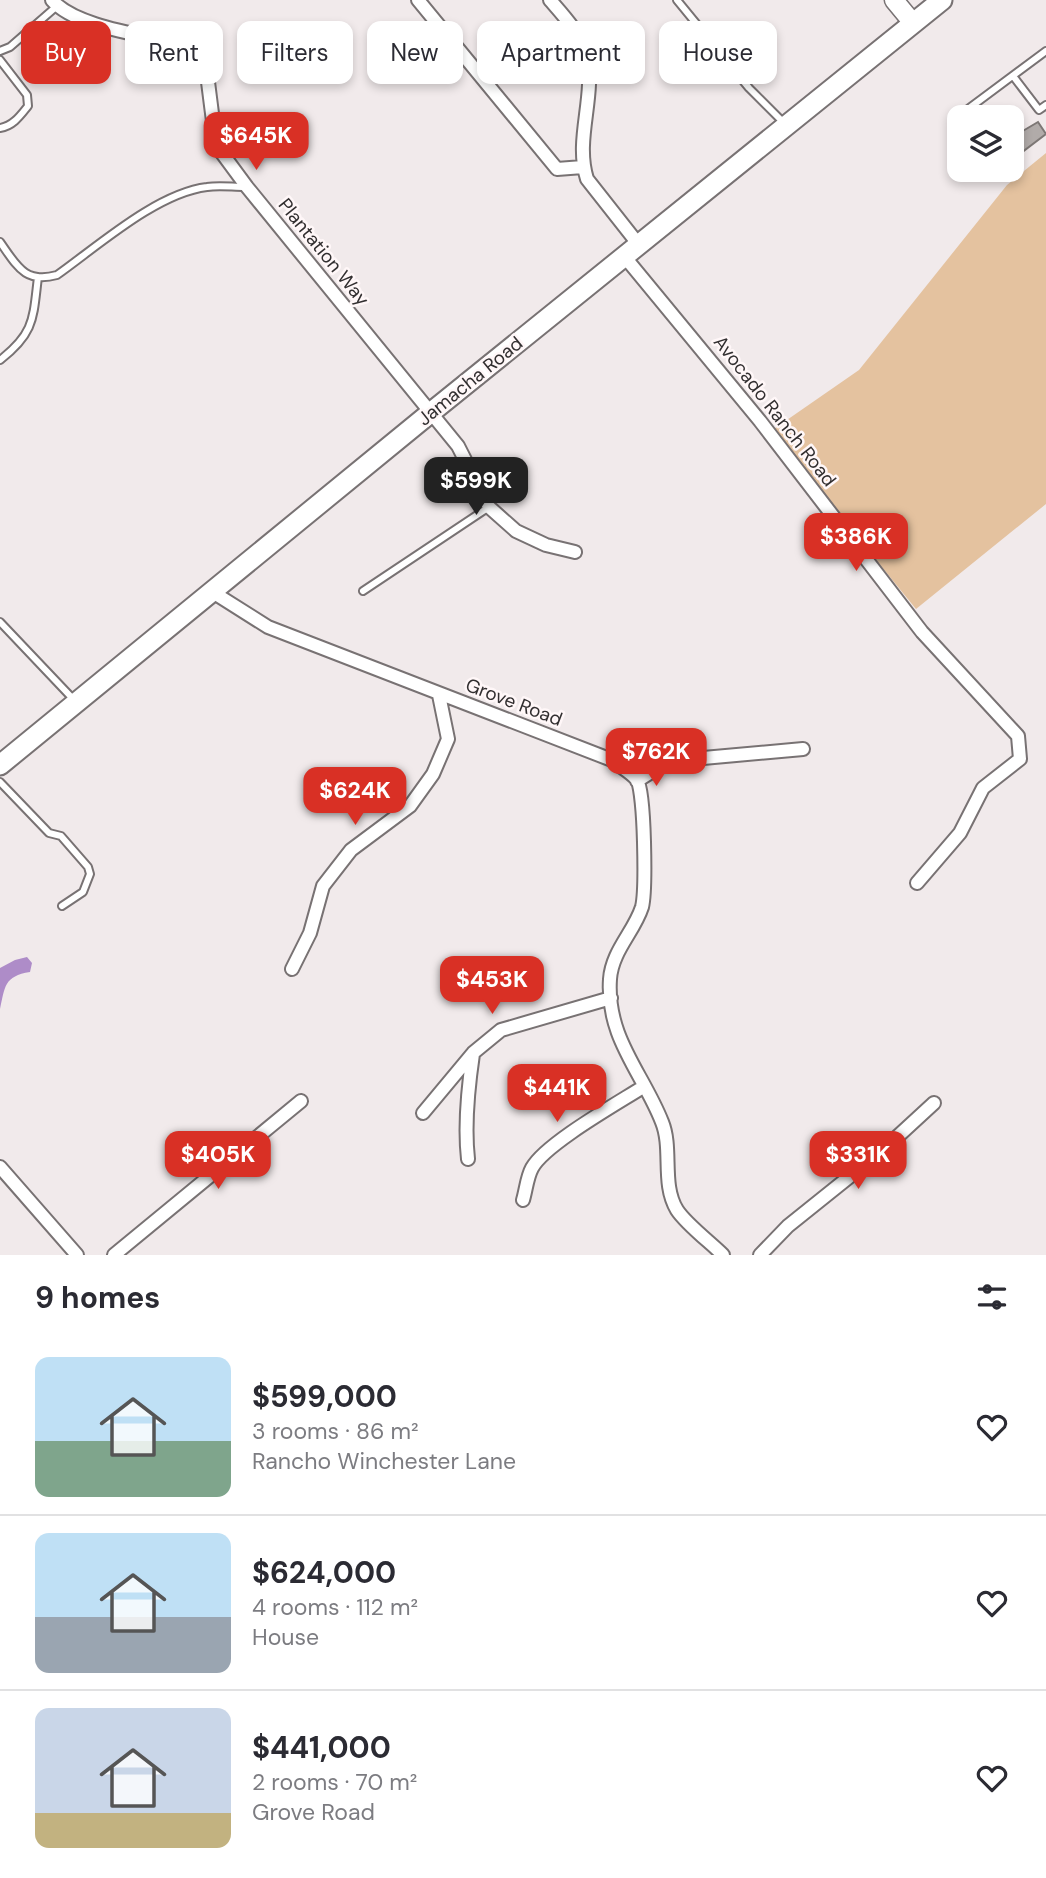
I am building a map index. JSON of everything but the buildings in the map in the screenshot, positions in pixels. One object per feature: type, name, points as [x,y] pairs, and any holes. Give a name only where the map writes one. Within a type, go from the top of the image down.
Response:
[{"type":"main road","name":"Jamacha Road","points":[[0,765],[942,0]]},
{"type":"street","points":[[418,0],[557,169],[583,167]]},
{"type":"street","points":[[550,0],[578,36],[586,52],[590,75],[584,126],[583,167],[587,179],[631,250]]},
{"type":"street","points":[[894,0],[913,23]]},
{"type":"street","name":"Plantation Way","points":[[55,3],[81,20],[179,44],[190,49],[204,65],[216,145],[429,414],[458,446],[488,507]]},
{"type":"street","name":"Avocado Ranch Road","points":[[631,250],[922,632],[1018,736],[1020,759],[983,788],[960,833],[917,883]]},
{"type":"street","points":[[488,507],[516,531],[546,545],[575,552]]},
{"type":"street","name":"Grove Road","points":[[211,591],[268,627],[612,760],[638,781]]},
{"type":"street","points":[[292,969],[310,933],[323,886],[351,850],[410,806],[432,774],[448,739],[439,695]]},
{"type":"street","points":[[723,1255],[677,1210],[671,1192],[663,1124],[618,1033],[611,998],[613,962],[642,906],[644,812],[638,781],[661,766],[681,760],[803,749]]},
{"type":"street","points":[[422,1113],[473,1054],[501,1030],[611,998]]},
{"type":"street","points":[[468,1158],[466,1140],[473,1054]]},
{"type":"street","points":[[523,1200],[531,1169],[540,1158],[643,1087]]},
{"type":"street","points":[[114,1255],[301,1101]]},
{"type":"street","points":[[760,1255],[788,1226],[884,1149],[934,1103]]},
{"type":"street","points":[[0,1167],[77,1255]]},
{"type":"lane","points":[[677,0],[749,88],[787,125]]},
{"type":"lane","points":[[0,51],[10,47],[55,3]]},
{"type":"lane","points":[[974,105],[1046,51]]},
{"type":"lane","points":[[0,60],[27,95],[28,106],[17,120],[0,128]]},
{"type":"lane","points":[[1013,76],[1039,110],[1046,105]]},
{"type":"lane","points":[[0,242],[18,267],[30,276],[44,278],[57,275],[149,209],[185,192],[207,186],[247,187]]},
{"type":"lane","points":[[0,360],[20,342],[32,323],[38,277]]},
{"type":"lane","points":[[363,591],[488,507]]},
{"type":"lane","points":[[0,622],[77,703]]},
{"type":"lane","points":[[0,782],[48,833],[61,836],[88,867],[90,874],[83,892],[62,906]]},
{"type":"shaded area","points":[[1046,153],[1046,504],[916,609],[771,431],[859,370],[1007,185],[1011,182],[1024,182],[1024,171]]},
{"type":"shaded area","points":[[27,957],[32,963],[30,972],[10,980],[0,1009],[0,968]]}]
